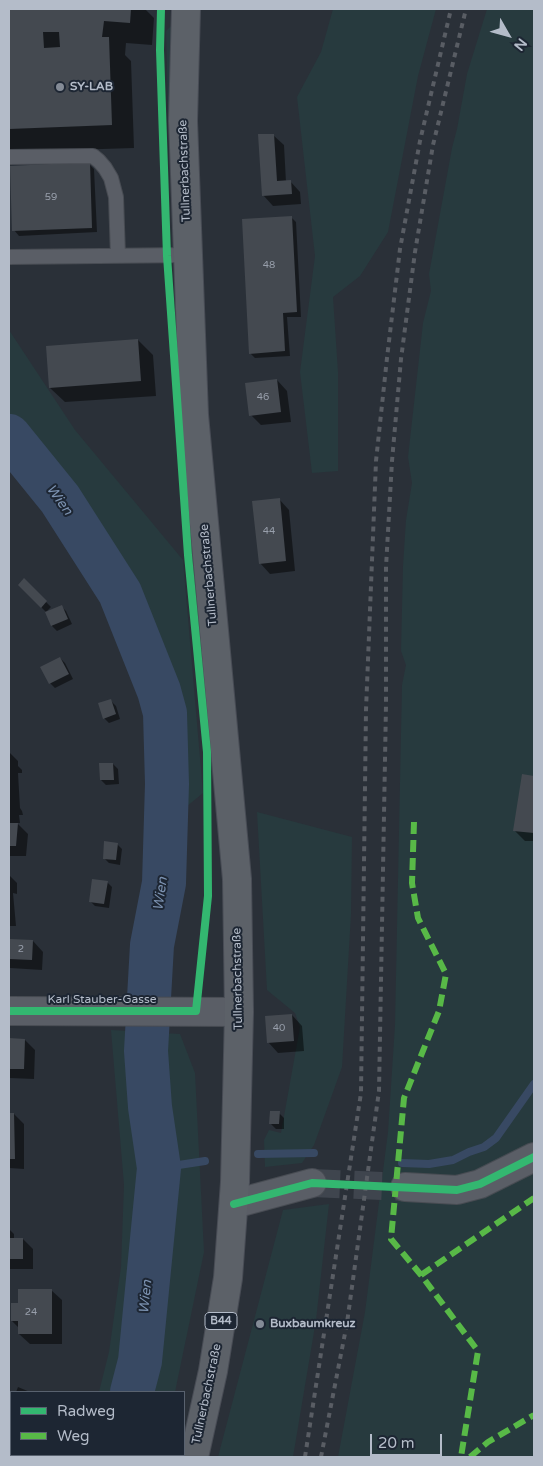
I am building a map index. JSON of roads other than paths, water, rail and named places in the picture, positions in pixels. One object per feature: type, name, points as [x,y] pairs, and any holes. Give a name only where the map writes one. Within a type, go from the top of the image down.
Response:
[{"type":"main road","name":"Tullnerbachstraße","points":[[186,9],[183,122],[194,415],[237,874],[239,1012],[235,1193],[228,1278],[213,1371],[194,1457]]},
{"type":"street","name":"Karl Stauber-Gasse","points":[[9,1010],[239,1012]]},
{"type":"street","points":[[405,1187],[456,1190],[488,1180],[534,1157]]},
{"type":"street","points":[[235,1193],[312,1183]]},
{"type":"lane","points":[[9,157],[93,156],[99,161],[111,178],[116,197],[118,256]]},
{"type":"lane","points":[[9,257],[188,255]]},
{"type":"waterway","name":"Wien","points":[[9,436],[60,499],[120,593],[159,691],[165,713],[167,784],[164,883],[152,945],[146,1051],[150,1107],[159,1168],[140,1361],[132,1391]]},
{"type":"waterway","points":[[402,1163],[429,1164],[453,1160],[484,1147],[496,1138],[534,1084]]},
{"type":"waterway","points":[[258,1154],[314,1153]]},
{"type":"waterway","points":[[159,1168],[205,1161]]},
{"type":"tunnel","points":[[312,1183],[405,1187]]},
{"type":"railway","points":[[305,1457],[361,1093],[366,710],[376,461],[400,249],[420,141],[451,9]]},
{"type":"railway","points":[[321,1457],[347,1323],[379,1091],[386,704],[386,567],[392,461],[401,359],[415,252],[433,145],[466,9]]},
{"type":"place","name":"SY-LAB","points":[[60,87]]},
{"type":"place","name":"Buxbaumkreuz","points":[[260,1324]]}]
